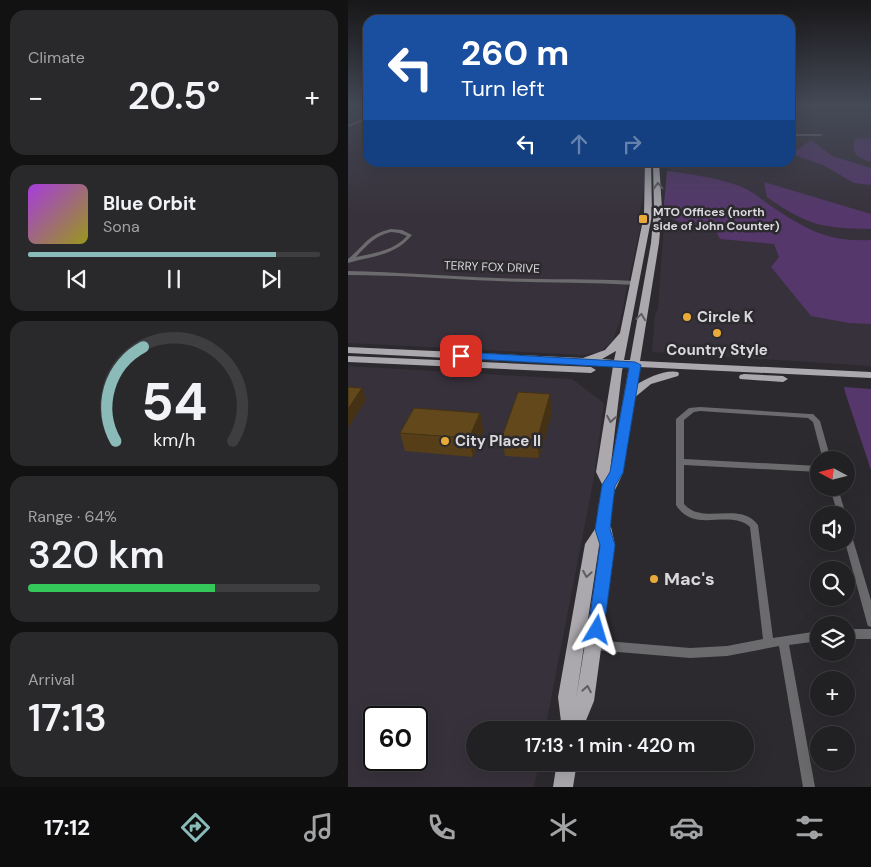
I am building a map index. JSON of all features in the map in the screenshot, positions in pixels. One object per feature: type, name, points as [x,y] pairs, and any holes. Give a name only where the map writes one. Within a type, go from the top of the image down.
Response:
[{"type":"main road","points":[[609,485],[603,472],[618,368],[648,215],[648,167]]},
{"type":"main road","points":[[571,721],[567,697],[592,544],[602,529],[609,485],[616,473],[635,368],[658,209],[656,167]]},
{"type":"main road","points":[[574,361],[607,353],[618,344],[628,324]]},
{"type":"main road","points":[[348,350],[574,361],[618,368]]},
{"type":"main road","points":[[348,359],[872,375]]},
{"type":"main road","points":[[635,368],[674,374],[872,383]]},
{"type":"main road","points":[[629,397],[647,382],[674,374]]},
{"type":"main road","points":[[576,721],[585,701],[608,545],[602,529]]},
{"type":"main road","points":[[563,787],[566,771]]},
{"type":"street","points":[[394,230],[410,235],[403,244],[390,251],[349,260],[378,232],[394,230]]},
{"type":"street","name":"TERRY FOX DRIVE","points":[[348,273],[403,273],[520,280],[550,278],[635,283]]},
{"type":"street","points":[[769,643],[754,525],[744,518],[693,516],[684,512],[680,505],[680,419],[692,410],[700,409],[810,416],[816,421],[824,451]]},
{"type":"street","points":[[680,462],[810,469]]},
{"type":"street","points":[[852,551],[872,622]]},
{"type":"street","points":[[855,634],[872,634]]},
{"type":"street","points":[[576,644],[690,654],[727,652],[769,643],[810,637]]},
{"type":"street","points":[[784,641],[809,787]]},
{"type":"shaded area","points":[[348,142],[363,142],[363,167],[648,167],[640,211],[641,224],[620,321],[612,342],[600,352],[584,355],[348,343]]},
{"type":"shaded area","points":[[795,142],[871,142],[871,366],[652,352],[655,314],[658,309],[668,167],[795,167]]},
{"type":"shaded area","points":[[809,142],[813,142],[832,156],[871,168],[871,185],[854,183],[823,165],[795,155],[795,151]]},
{"type":"shaded area","points":[[854,142],[872,142],[871,162],[856,155]]},
{"type":"shaded area","points":[[667,171],[724,181],[742,187],[796,222],[818,233],[842,239],[871,240],[871,324],[849,323],[811,316],[771,267],[779,257],[774,244],[720,239],[712,223],[680,222],[663,214]]},
{"type":"shaded area","points":[[764,182],[871,214],[871,229],[840,228],[805,220],[767,197]]},
{"type":"shaded area","points":[[348,366],[572,379],[604,403],[594,477],[547,721],[466,721],[466,771],[537,771],[534,787],[348,787]]},
{"type":"shaded area","points":[[844,387],[871,389],[871,470],[845,392]]},
{"type":"building","points":[[348,387],[362,388],[348,409]]},
{"type":"building","points":[[518,392],[550,394],[537,440],[502,437]]},
{"type":"building","points":[[414,408],[480,413],[469,438],[400,433]]},
{"type":"place","name":"MTO Offices (north side of John Counter)","points":[[643,219]]},
{"type":"place","name":"Circle K","points":[[687,317]]},
{"type":"place","name":"Country Style","points":[[717,333]]},
{"type":"place","name":"City Place II","points":[[445,441]]},
{"type":"place","name":"Mac's","points":[[654,579]]},
{"type":"route","points":[[461,356],[635,365],[616,473],[609,485],[602,529],[608,545],[597,630]]}]
